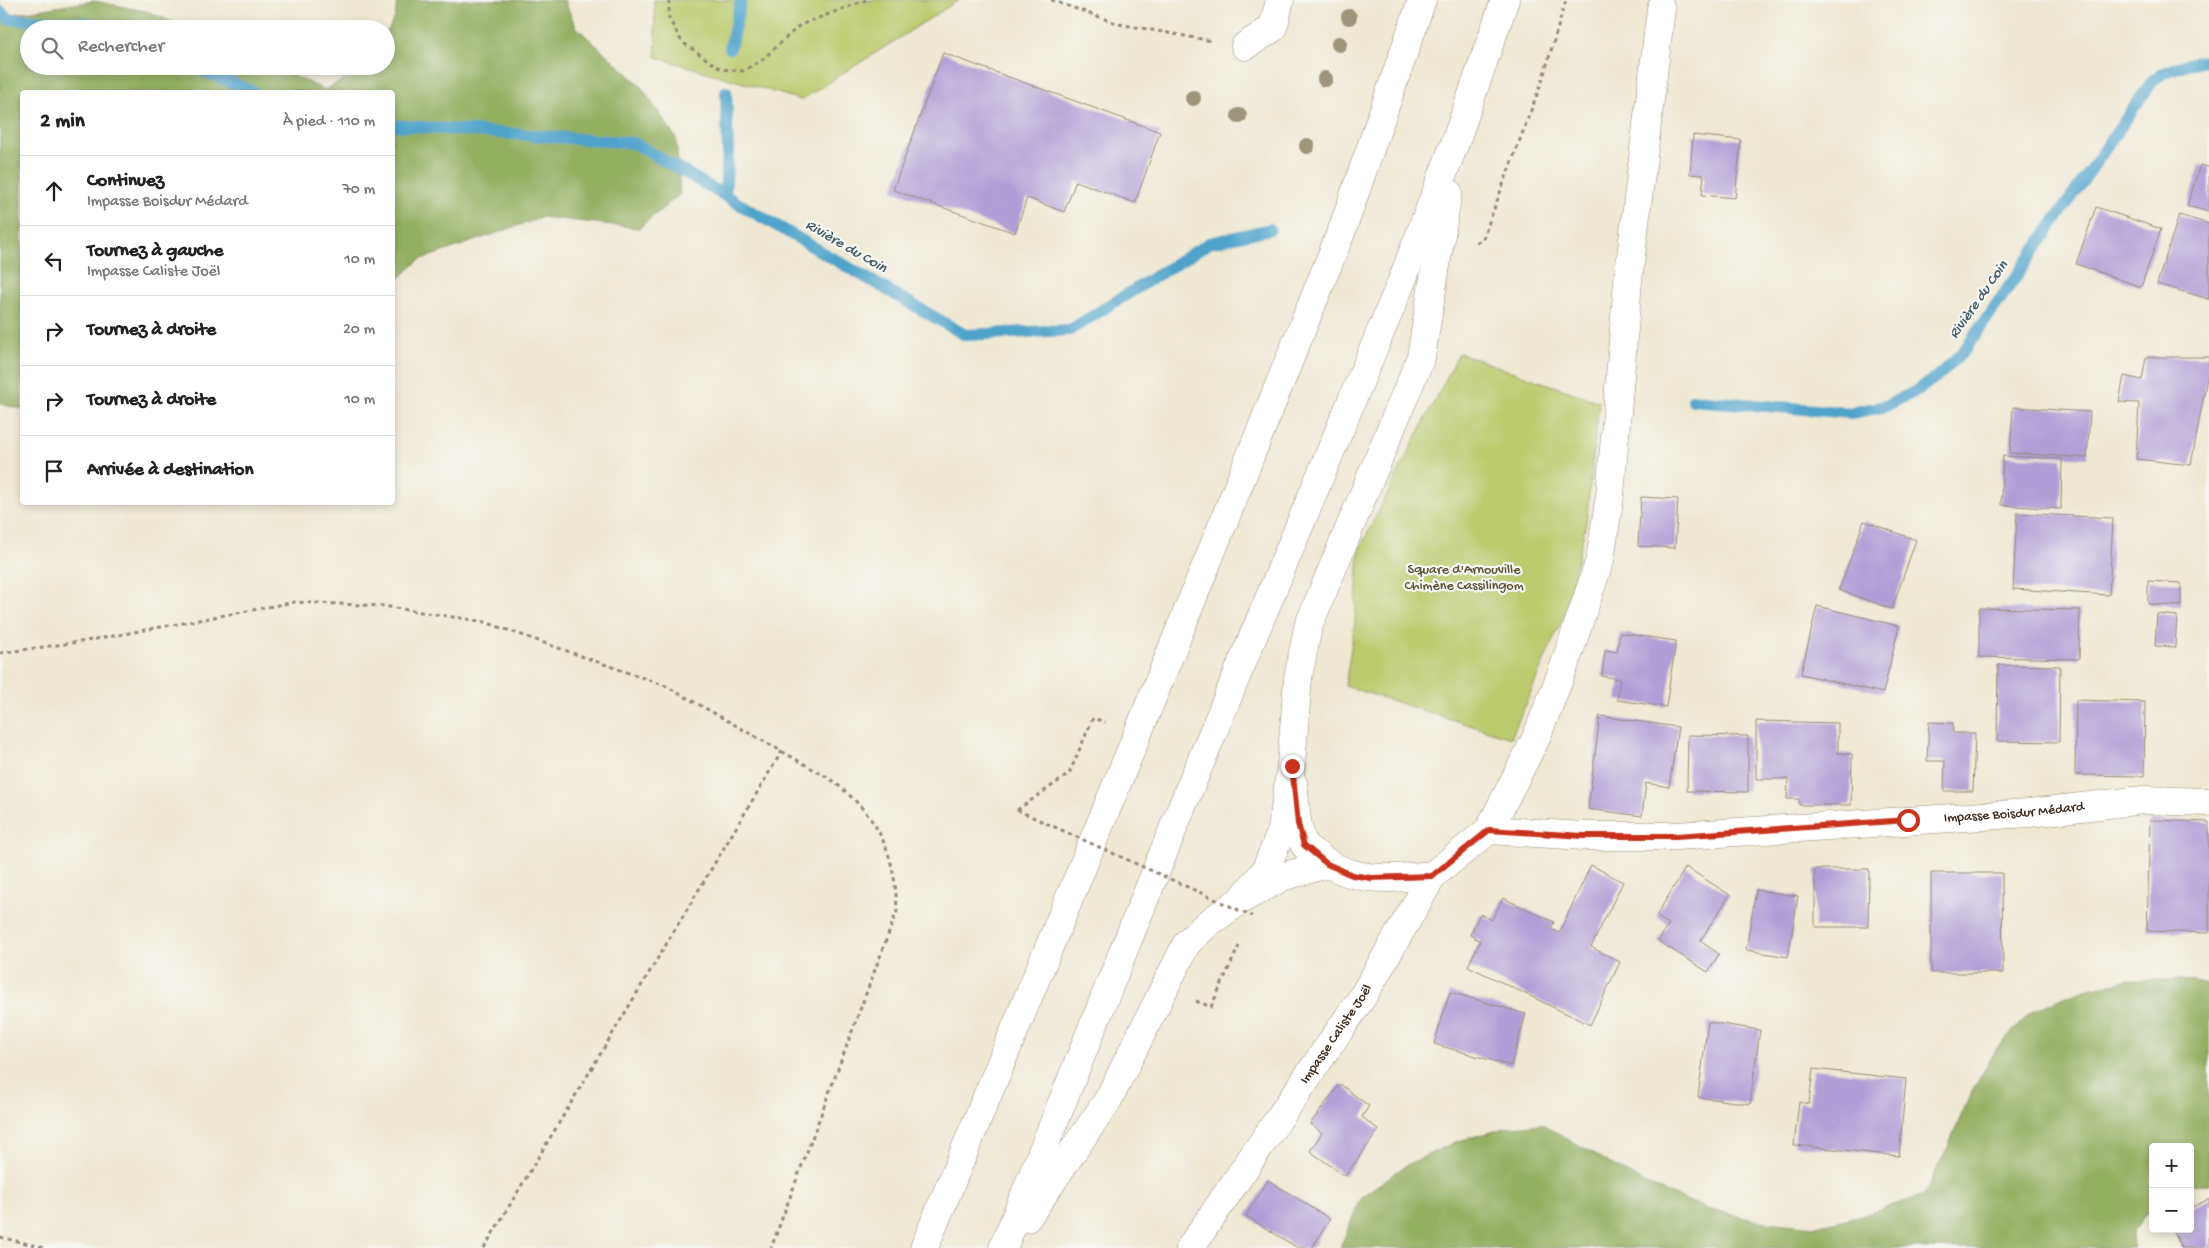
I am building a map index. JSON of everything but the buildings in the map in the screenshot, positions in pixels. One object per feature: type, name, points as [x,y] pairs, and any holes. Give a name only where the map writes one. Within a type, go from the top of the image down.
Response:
[{"type":"main road","points":[[1245,46],[1273,28],[1280,0]]},
{"type":"main road","points":[[924,1248],[1138,734],[1338,239],[1422,0]]},
{"type":"main road","points":[[1005,1248],[1088,1035],[1401,283],[1455,143],[1505,0]]},
{"type":"main road","points":[[1489,830],[1536,738],[1583,616],[1600,560],[1610,495],[1628,281],[1661,9]]},
{"type":"main road","points":[[1247,908],[1282,830],[1292,766],[1298,678],[1308,627],[1422,357],[1455,143]]},
{"type":"main road","points":[[1292,766],[1298,824],[1304,845],[1327,864],[1352,875],[1365,878],[1432,876]]},
{"type":"main road","name":"Impasse Boisdur Médard","points":[[1489,830],[1583,836],[1676,836],[2029,813],[2143,800],[2209,802]]},
{"type":"main road","name":"Impasse Caliste Joël","points":[[1190,1248],[1363,996],[1432,876],[1489,830]]},
{"type":"main road","points":[[1005,1248],[1108,1100],[1187,943],[1207,924],[1247,908],[1282,877],[1327,864]]},
{"type":"path","points":[[669,0],[669,20],[682,42],[721,69],[743,71],[762,60],[800,25],[866,0]]},
{"type":"path","points":[[1051,0],[1118,24],[1245,46]]},
{"type":"path","points":[[1439,252],[1482,241],[1542,81],[1566,0]]},
{"type":"path","points":[[0,653],[86,641],[295,602],[383,606],[485,622],[666,686],[829,778],[849,793],[866,811],[879,832],[890,857],[896,884],[897,911],[771,1248]]},
{"type":"path","points":[[484,1248],[782,751]]},
{"type":"path","points":[[1069,774],[1017,810],[1247,908]]},
{"type":"path","points":[[1164,986],[1212,1007],[1240,944]]},
{"type":"path","points":[[0,1237],[45,1248]]},
{"type":"green space","points":[[397,0],[564,0],[576,27],[639,84],[676,138],[680,194],[639,228],[543,217],[419,260],[395,282],[395,90],[325,90],[352,75],[395,75],[395,20],[393,20]]},
{"type":"green space","points":[[654,0],[959,0],[801,100],[656,57]]},
{"type":"green space","points":[[94,1],[149,12],[167,20],[20,20],[20,75],[291,75],[325,90],[20,90],[20,409],[0,404],[0,16]]},
{"type":"green space","name":"Square d'Arnouville Chimène Cassilingom","points":[[1459,353],[1599,402],[1586,523],[1566,610],[1511,738],[1345,686],[1355,622],[1359,550]]},
{"type":"green space","points":[[2130,980],[2182,980],[2209,985],[2209,1184],[2194,1185],[2194,1143],[2149,1143],[2149,1210],[2133,1231],[2134,1248],[1340,1248],[1361,1197],[1405,1166],[1455,1142],[1505,1128],[1542,1124],[1648,1185],[1708,1209],[1758,1221],[1813,1227],[1870,1213],[1924,1195],[1947,1149],[1970,1095],[1997,1048],[2032,1011],[2079,991]]},
{"type":"waterway","points":[[730,48],[741,0]]},
{"type":"waterway","name":"Rivière du Coin","points":[[0,11],[9,19],[29,20]]},
{"type":"waterway","name":"Rivière du Coin","points":[[1693,400],[1851,413],[1886,406],[1918,390],[1940,374],[1964,351],[2154,79],[2180,66],[2209,61]]},
{"type":"waterway","name":"Rivière du Coin","points":[[213,75],[249,90]]},
{"type":"waterway","points":[[725,194],[728,152],[726,92]]},
{"type":"waterway","name":"Rivière du Coin","points":[[395,125],[634,143],[965,335],[1070,330],[1209,243],[1270,229]]},
{"type":"route","points":[[1292,766],[1298,824],[1304,845],[1327,864],[1352,875],[1365,878],[1432,876],[1489,830],[1583,836],[1676,836],[1908,820]]}]
